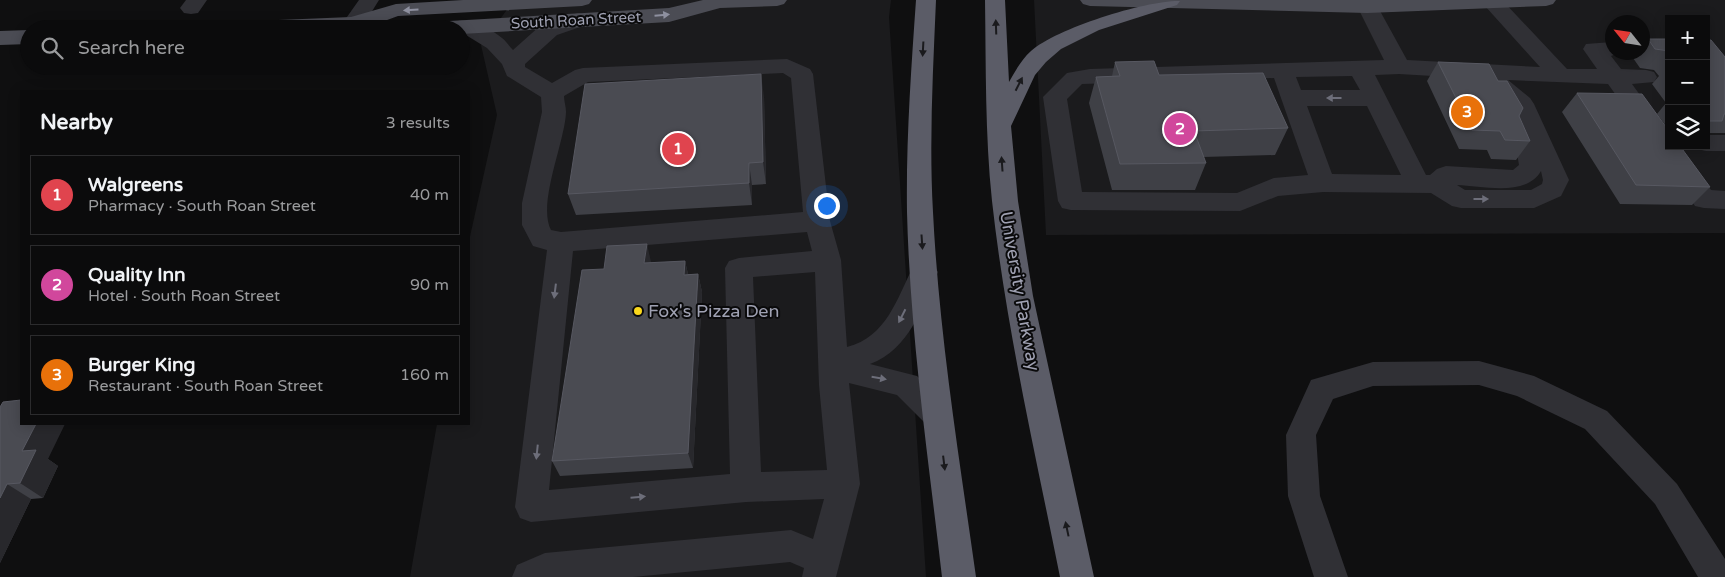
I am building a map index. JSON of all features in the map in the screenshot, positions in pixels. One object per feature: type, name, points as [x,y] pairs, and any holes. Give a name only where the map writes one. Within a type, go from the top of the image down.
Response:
[{"type":"highway","points":[[926,0],[919,130],[920,212],[938,415],[959,577]]},
{"type":"highway","name":"University Parkway","points":[[995,0],[999,128],[1005,199],[1018,296],[1077,577]]},
{"type":"highway","points":[[999,128],[1027,69],[1042,53],[1059,41],[1085,29],[1169,0]]},
{"type":"main road","name":"South Roan Street","points":[[365,20],[396,10],[580,10],[669,15],[713,1],[777,0]]},
{"type":"main road","points":[[1090,0],[1365,3],[1546,0]]},
{"type":"main road","name":"South Roan Street","points":[[470,25],[580,10]]},
{"type":"main road","points":[[0,38],[20,37]]},
{"type":"street","points":[[356,20],[368,0]]},
{"type":"street","points":[[1492,2],[1562,76]]},
{"type":"street","points":[[1365,3],[1399,67]]},
{"type":"street","points":[[513,62],[538,38],[580,10]]},
{"type":"street","points":[[470,28],[495,43],[513,62],[514,71],[552,93]]},
{"type":"street","points":[[1605,49],[1594,49],[1661,133],[1704,199],[1725,200]]},
{"type":"street","points":[[529,577],[545,569],[791,546],[821,568],[844,484],[833,363],[828,260],[817,221],[802,74],[787,66],[583,75],[552,93]]},
{"type":"street","points":[[1496,81],[1505,107],[1532,158],[1533,166],[1528,174],[1518,179],[1446,175],[1427,184],[1323,183],[1274,187],[1240,202],[1071,201],[1055,97],[1075,78],[1399,67],[1496,81],[1562,76],[1646,76]]},
{"type":"street","points":[[1360,68],[1375,98],[1427,184]]},
{"type":"street","points":[[1282,70],[1323,183]]},
{"type":"street","points":[[552,93],[554,112],[535,203],[535,225],[542,239],[561,242],[817,221]]},
{"type":"street","points":[[1292,98],[1375,98]]},
{"type":"street","points":[[1710,143],[1725,143]]},
{"type":"street","points":[[561,242],[531,507],[746,487],[844,484]]},
{"type":"street","points":[[746,487],[739,268],[828,260]]},
{"type":"street","points":[[833,363],[872,351],[886,342],[924,272]]},
{"type":"street","points":[[833,363],[860,375],[882,378],[907,385],[938,415]]},
{"type":"street","points":[[1331,577],[1304,496],[1301,435],[1322,389],[1373,374],[1479,373],[1524,385],[1596,420],[1666,494],[1717,577]]},
{"type":"shaded area","points":[[514,0],[891,0],[889,17],[926,577],[410,577],[437,425],[470,425],[470,236],[497,115],[481,45]]},
{"type":"shaded area","points":[[1034,0],[1725,0],[1725,233],[1046,235]]},
{"type":"building","points":[[1650,39],[1665,39],[1665,50],[1655,49]]},
{"type":"building","points":[[1710,40],[1725,57],[1725,114],[1722,121],[1710,121]]},
{"type":"building","points":[[1154,61],[1159,75],[1263,73],[1288,128],[1194,131],[1206,163],[1120,164],[1096,77],[1120,76],[1115,62]]},
{"type":"building","points":[[1438,62],[1489,64],[1498,81],[1507,81],[1523,108],[1519,116],[1530,141],[1505,140],[1500,131],[1472,130]]},
{"type":"building","points":[[761,74],[763,162],[749,163],[749,183],[568,194],[585,84]]},
{"type":"building","points":[[1577,93],[1642,94],[1665,126],[1665,150],[1683,150],[1710,187],[1636,185]]},
{"type":"building","points":[[647,244],[644,263],[685,261],[684,275],[698,274],[688,453],[552,461],[582,270],[604,269],[607,246]]},
{"type":"building","points":[[20,400],[20,425],[35,425],[22,451],[36,450],[20,483],[7,484],[0,498],[0,407],[3,402]]},
{"type":"place","name":"Burger King","points":[[1467,112]]},
{"type":"place","name":"Quality Inn","points":[[1180,129]]},
{"type":"place","name":"Walgreens","points":[[678,149]]},
{"type":"place","name":"Fox's Pizza Den","points":[[638,311]]}]
